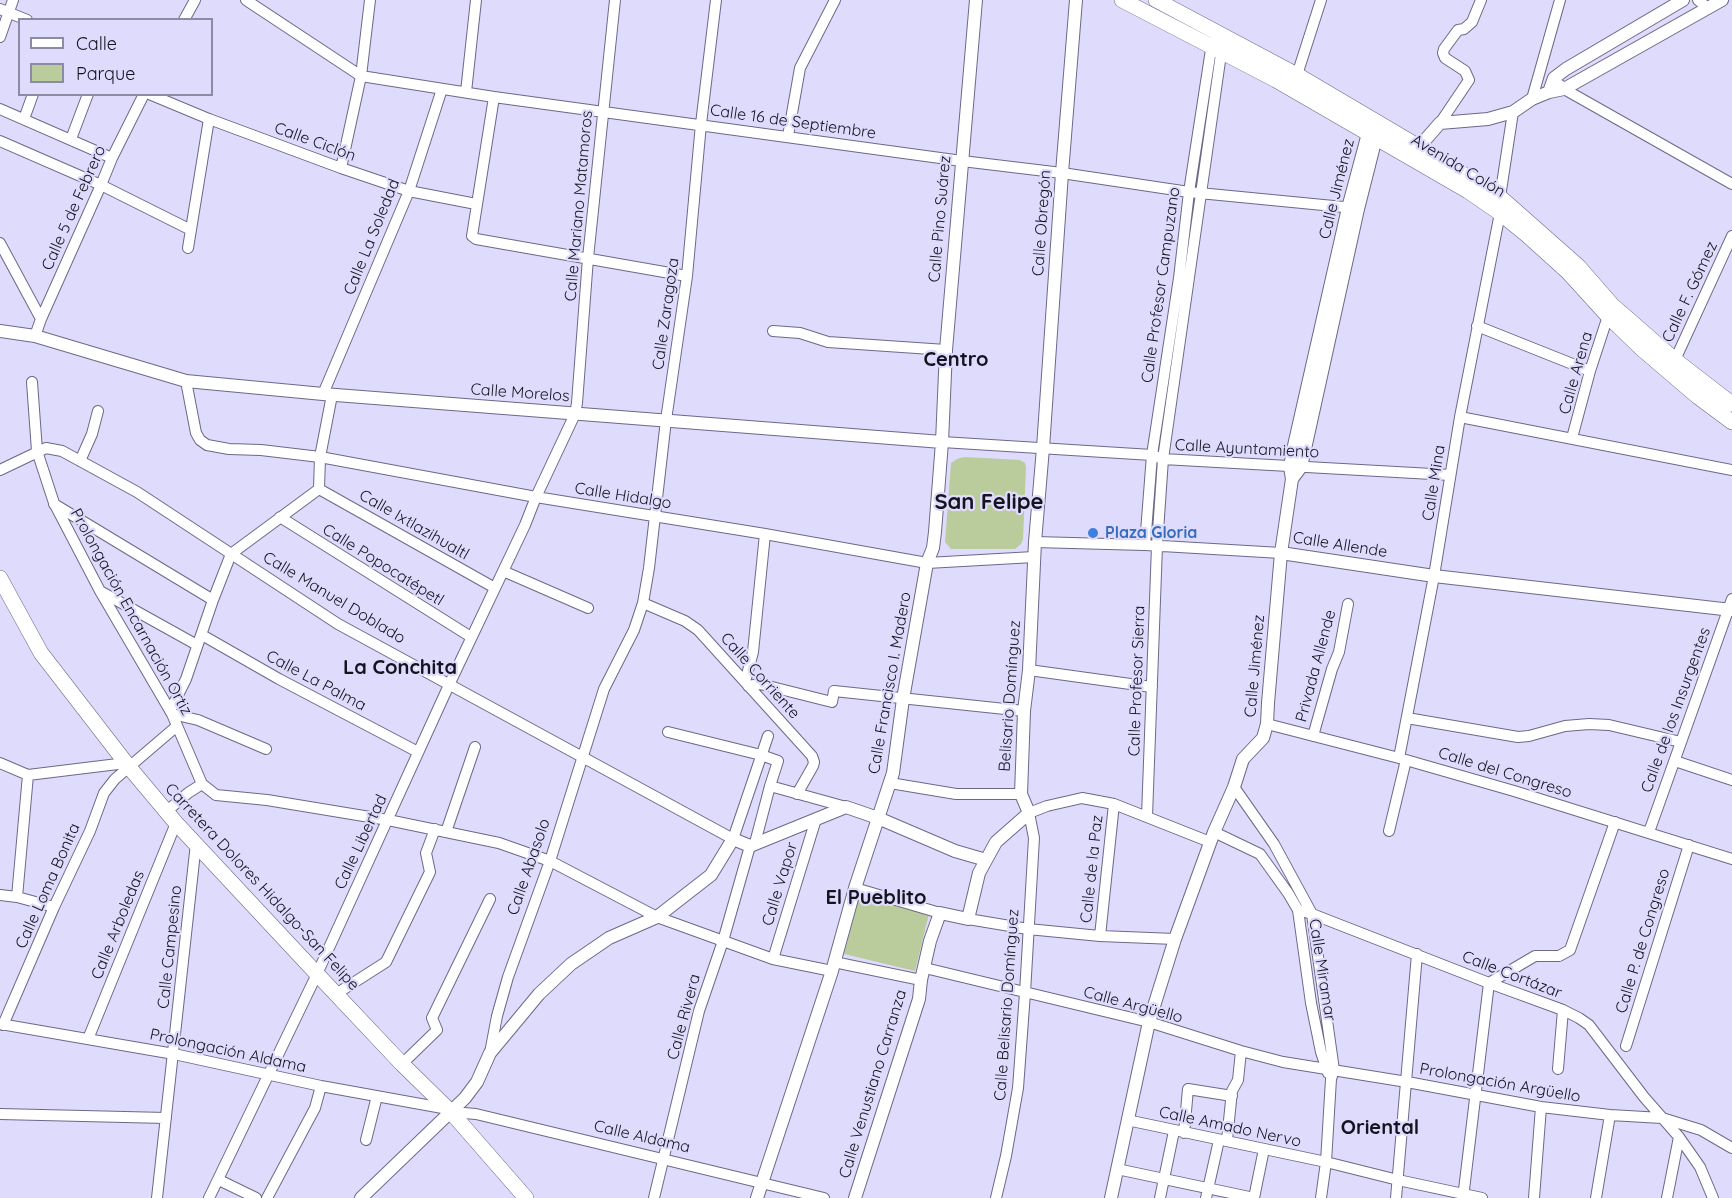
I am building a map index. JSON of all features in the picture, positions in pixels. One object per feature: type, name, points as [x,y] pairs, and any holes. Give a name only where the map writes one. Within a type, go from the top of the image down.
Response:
[{"type":"main road","name":"Avenida Colón","points":[[1122,0],[1297,75],[1374,128]]},
{"type":"main road","name":"Avenida Colón","points":[[1156,0],[1276,80],[1374,128],[1417,153],[1468,191],[1500,205],[1578,266],[1612,304],[1674,360],[1732,404]]},
{"type":"main road","name":"Avenida Colón","points":[[1500,205],[1527,235],[1568,272],[1642,349],[1697,396],[1732,422]]},
{"type":"main road","name":"Carretera Dolores Hidalgo-San Felipe","points":[[0,578],[41,653],[128,765],[172,817],[402,1064],[450,1110],[526,1198]]},
{"type":"street","points":[[0,37],[4,11],[13,0]]},
{"type":"street","points":[[185,18],[195,0]]},
{"type":"street","name":"Calle 16 de Septiembre","points":[[246,0],[361,76],[494,97],[1062,173],[1202,194],[1353,208]]},
{"type":"street","points":[[341,168],[361,76],[370,0]]},
{"type":"street","points":[[466,92],[476,0]]},
{"type":"street","name":"Calle Mariano Matamoros","points":[[536,497],[577,403],[588,258],[615,0]]},
{"type":"street","name":"Calle Zaragoza","points":[[634,630],[642,605],[687,276],[701,124],[716,0]]},
{"type":"street","points":[[788,136],[800,68],[835,0]]},
{"type":"street","name":"Calle Pino Suárez","points":[[942,442],[946,350],[976,0]]},
{"type":"street","name":"Calle Obregón","points":[[1043,448],[1076,0]]},
{"type":"street","points":[[1297,75],[1321,0]]},
{"type":"street","points":[[1417,153],[1469,80],[1466,70],[1445,58],[1443,53],[1458,30],[1464,29],[1472,22],[1481,0]]},
{"type":"street","points":[[1532,99],[1560,0]]},
{"type":"street","points":[[1549,92],[1554,78],[1566,69],[1683,0]]},
{"type":"street","points":[[1698,0],[1708,8]]},
{"type":"street","points":[[1440,123],[1488,119],[1513,112],[1532,99],[1564,89],[1722,0]]},
{"type":"street","points":[[4,11],[22,18]]},
{"type":"street","name":"Calle Profesor Campuzano","points":[[1184,278],[1189,192],[1218,41]]},
{"type":"street","name":"Calle Profesor Campuzano","points":[[1145,545],[1152,455],[1171,366],[1184,278],[1202,194],[1218,41]]},
{"type":"street","points":[[1554,78],[1564,89],[1732,184]]},
{"type":"street","name":"Calle La Soledad","points":[[319,487],[319,460],[327,395],[409,191],[442,88]]},
{"type":"street","points":[[24,119],[32,96]]},
{"type":"street","points":[[71,139],[87,96]]},
{"type":"street","name":"Calle 5 de Febrero","points":[[35,336],[112,158],[143,96]]},
{"type":"street","name":"Calle Ciclón","points":[[154,96],[209,119],[409,191],[476,204]]},
{"type":"street","points":[[494,97],[472,236],[476,239],[687,276]]},
{"type":"street","points":[[0,108],[112,158]]},
{"type":"street","name":"Calle Mina","points":[[1389,831],[1460,417],[1500,205],[1513,112]]},
{"type":"street","points":[[188,248],[209,119]]},
{"type":"street","name":"Calle Jiménez","points":[[1111,1198],[1149,1022],[1175,939],[1243,759],[1263,738],[1267,724],[1281,553],[1294,471],[1293,450],[1312,389],[1353,208],[1374,128]]},
{"type":"street","points":[[0,141],[101,185],[191,230]]},
{"type":"street","name":"Calle F. Gómez","points":[[1674,360],[1732,237]]},
{"type":"street","points":[[0,243],[41,319]]},
{"type":"street","name":"Calle Arena","points":[[1572,438],[1608,316]]},
{"type":"street","points":[[1477,326],[1590,371]]},
{"type":"street","points":[[773,330],[800,333],[828,342],[946,350]]},
{"type":"street","name":"Calle Morelos","points":[[0,331],[35,336],[186,381],[327,395],[1043,448]]},
{"type":"street","name":"Calle Profesor Campuzano","points":[[1157,546],[1171,366]]},
{"type":"street","name":"Calle Hidalgo","points":[[186,381],[196,433],[207,445],[238,451],[261,450],[927,563],[1034,557]]},
{"type":"street","name":"Prolongación Encarnación Ortiz","points":[[32,382],[38,451],[54,503],[100,591],[171,712],[202,784]]},
{"type":"street","points":[[80,461],[92,434],[98,411]]},
{"type":"street","points":[[1460,417],[1732,470]]},
{"type":"street","name":"Calle Francisco I. Madero","points":[[757,1198],[893,773],[903,699],[927,563],[934,540],[942,442]]},
{"type":"street","name":"Calle Manuel Doblado","points":[[38,451],[46,448],[62,451],[137,492],[338,624],[733,839],[752,844]]},
{"type":"street","points":[[1035,542],[1043,448]]},
{"type":"street","name":"Calle Ayuntamiento","points":[[1043,448],[1152,455],[1163,459],[1294,471],[1450,475]]},
{"type":"street","points":[[0,470],[38,451]]},
{"type":"street","points":[[266,749],[198,720],[171,712],[186,679],[231,554],[319,487]]},
{"type":"street","name":"Calle Ixtlazihualtl","points":[[319,487],[495,588]]},
{"type":"street","name":"Calle Libertad","points":[[209,1198],[317,974],[536,497]]},
{"type":"street","points":[[54,503],[213,600]]},
{"type":"street","name":"Calle Popocatépetl","points":[[280,518],[471,637]]},
{"type":"street","points":[[765,534],[753,652],[746,684],[760,684],[832,702],[834,691],[1024,711]]},
{"type":"street","name":"Calle Allende","points":[[1035,542],[1145,545],[1281,553],[1434,576],[1731,606]]},
{"type":"street","name":"Belisario Domínguez","points":[[890,783],[956,794],[1021,794],[1035,542]]},
{"type":"street","name":"Calle Profesor Sierra","points":[[1148,816],[1157,546]]},
{"type":"street","points":[[503,571],[588,608]]},
{"type":"street","name":"Calle La Palma","points":[[100,591],[279,679],[418,752]]},
{"type":"street","name":"Privada Allende","points":[[1313,736],[1338,652],[1348,604]]},
{"type":"street","name":"Calle Corriente","points":[[642,605],[685,621],[698,630],[812,756],[813,766],[797,794]]},
{"type":"street","name":"Calle de los Insurgentes","points":[[1649,832],[1731,606]]},
{"type":"street","name":"Calle Abasolo","points":[[361,1198],[465,1098],[477,1082],[490,1053],[508,977],[550,861],[604,689],[634,630]]},
{"type":"street","points":[[1029,670],[1152,687]]},
{"type":"street","points":[[1407,718],[1518,737],[1565,726],[1609,725],[1681,742]]},
{"type":"street","name":"Calle del Congreso","points":[[1267,724],[1403,759],[1732,859]]},
{"type":"street","name":"Calle Loma Bonita","points":[[2,1025],[90,831],[104,793],[128,765],[177,726]]},
{"type":"street","points":[[668,732],[761,755]]},
{"type":"street","points":[[490,1053],[539,994],[571,964],[609,938],[657,916],[711,875],[733,839],[768,736]]},
{"type":"street","points":[[336,994],[386,962],[430,872],[426,853],[441,830],[475,747]]},
{"type":"street","name":"Calle Rivera","points":[[654,1198],[699,1011],[778,761],[761,755]]},
{"type":"street","points":[[1674,761],[1732,780]]},
{"type":"street","points":[[0,763],[28,775],[128,765]]},
{"type":"street","points":[[17,897],[28,775]]},
{"type":"street","points":[[172,817],[188,793],[202,784]]},
{"type":"street","name":"Calle Argüello","points":[[202,784],[216,795],[388,820],[499,843],[550,861],[657,916],[773,959],[923,974],[1025,993],[1149,1022],[1241,1051],[1330,1073]]},
{"type":"street","points":[[770,786],[846,807],[938,844],[986,860]]},
{"type":"street","points":[[1234,787],[1274,844],[1312,914]]},
{"type":"street","points":[[968,919],[979,873],[996,842],[1029,813],[1021,794]]},
{"type":"street","name":"Calle Miramar","points":[[1029,813],[1047,806],[1082,798],[1114,804],[1260,854],[1298,910],[1311,1003],[1330,1073]]},
{"type":"street","name":"Calle de la Paz","points":[[1100,936],[1114,804]]},
{"type":"street","points":[[752,844],[846,807]]},
{"type":"street","name":"Calle Belisario Domínguez","points":[[996,1198],[1018,1088],[1034,838],[1029,813]]},
{"type":"street","name":"Calle Arboledas","points":[[88,1039],[172,817]]},
{"type":"street","name":"Calle Vapor","points":[[773,959],[816,819]]},
{"type":"street","points":[[1463,1196],[1489,983],[1535,956],[1559,956],[1570,950],[1615,822]]},
{"type":"street","name":"Calle Campesino","points":[[157,1198],[196,843]]},
{"type":"street","name":"Calle P. de Congreso","points":[[1626,1046],[1689,845]]},
{"type":"street","points":[[855,888],[940,914],[1028,929],[1100,936],[1175,939]]},
{"type":"street","points":[[0,895],[54,907]]},
{"type":"street","points":[[402,1064],[436,1030],[432,1018],[436,1008],[490,899]]},
{"type":"street","name":"Calle Cortázar","points":[[1298,910],[1579,1018],[1589,1025],[1679,1137],[1700,1167],[1713,1198]]},
{"type":"street","name":"Calle Venustiano Carranza","points":[[855,1198],[919,999],[930,941],[940,914]]},
{"type":"street","name":"Calle Miramar","points":[[1312,914],[1330,1073],[1326,1162],[1321,1198]]},
{"type":"street","points":[[1396,1198],[1417,954]]},
{"type":"street","points":[[1558,1069],[1563,1010]]},
{"type":"street","name":"Prolongación Aldama","points":[[2,1025],[174,1054],[321,1086],[450,1110]]},
{"type":"street","points":[[1207,1193],[1223,1140],[1232,1091],[1238,1080],[1241,1051]]},
{"type":"street","name":"Prolongación Argüello","points":[[1330,1073],[1407,1082],[1541,1107],[1662,1118],[1701,1130],[1732,1148]]},
{"type":"street","points":[[267,1198],[315,1108],[321,1086]]},
{"type":"street","points":[[1160,1198],[1179,1132],[1188,1089],[1232,1096]]},
{"type":"street","points":[[366,1140],[377,1096]]},
{"type":"street","points":[[1534,1198],[1541,1107]]},
{"type":"street","name":"Calle Aldama","points":[[450,1110],[664,1158],[824,1198]]},
{"type":"street","points":[[0,1114],[166,1118]]},
{"type":"street","points":[[1596,1198],[1610,1115]]},
{"type":"street","name":"Calle Amado Nervo","points":[[1127,1120],[1326,1162],[1463,1196],[1482,1198]]},
{"type":"street","points":[[1667,1198],[1679,1137]]},
{"type":"street","points":[[1117,1168],[1164,1179],[1207,1193],[1254,1198],[1264,1149]]},
{"type":"street","points":[[219,1180],[256,1198]]},
{"type":"green space","points":[[964,457],[1020,460],[1025,463],[1023,539],[1015,549],[951,549],[945,542],[951,463]]},
{"type":"green space","points":[[859,897],[929,914],[915,971],[844,954]]},
{"type":"place","name":"Plaza Gloria","points":[[1093,533]]},
{"type":"district","name":"Centro","points":[[956,360]]},
{"type":"district","name":"San Felipe","points":[[989,502]]},
{"type":"district","name":"La Conchita","points":[[400,668]]},
{"type":"district","name":"El Pueblito","points":[[876,898]]},
{"type":"district","name":"Oriental","points":[[1380,1128]]}]
